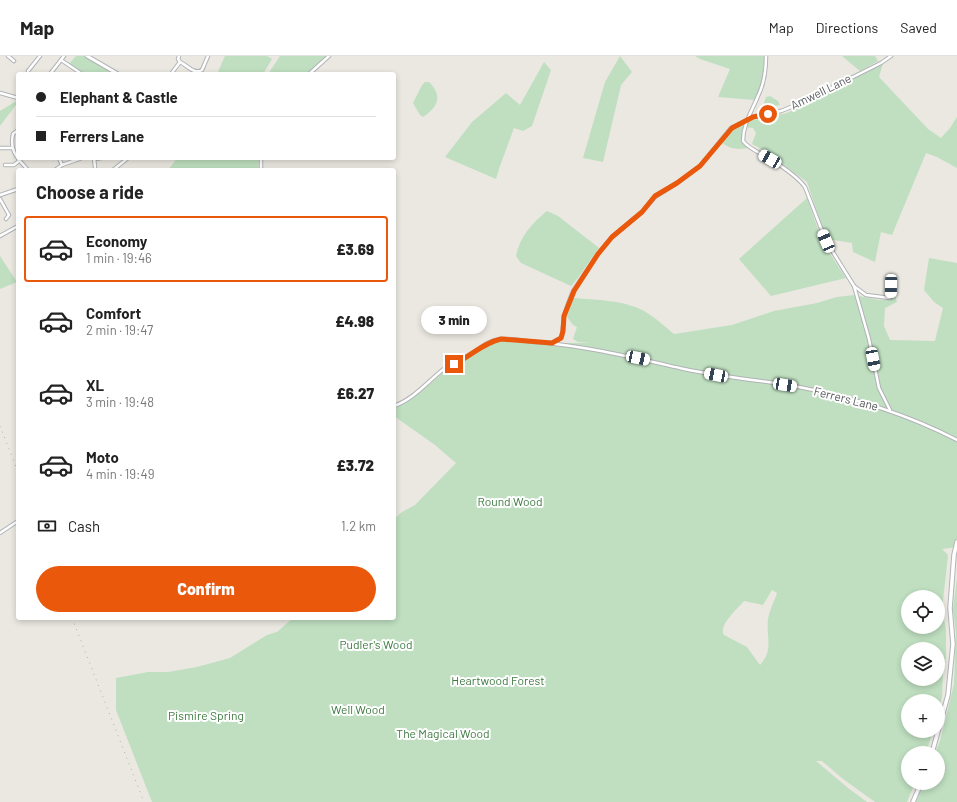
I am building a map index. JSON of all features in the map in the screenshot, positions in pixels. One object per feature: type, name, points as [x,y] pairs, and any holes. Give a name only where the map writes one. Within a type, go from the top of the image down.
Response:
[{"type":"main road","points":[[934,746],[948,694],[953,644],[950,608],[954,555],[957,542]]},
{"type":"main road","points":[[913,802],[918,790]]},
{"type":"street","points":[[9,56],[14,61]]},
{"type":"street","points":[[28,71],[40,56]]},
{"type":"street","points":[[52,72],[64,56]]},
{"type":"street","points":[[87,56],[115,72]]},
{"type":"street","points":[[179,56],[178,59],[180,62],[195,72],[202,70],[208,56]]},
{"type":"street","points":[[311,72],[329,56]]},
{"type":"street","points":[[766,56],[766,69],[759,95],[747,119],[743,140],[745,143],[775,162],[802,183],[826,241],[854,286],[863,293],[872,296],[890,298],[891,286]]},
{"type":"street","name":"Amwell Lane","points":[[747,119],[781,111],[801,103],[881,63],[891,56]]},
{"type":"street","points":[[61,60],[79,72]]},
{"type":"street","points":[[172,72],[180,62]]},
{"type":"street","points":[[0,93],[16,97]]},
{"type":"street","points":[[552,343],[562,336],[564,316],[574,291],[598,254],[612,237],[642,212],[655,196],[677,183],[700,166],[732,128],[747,119]]},
{"type":"street","points":[[16,132],[12,136],[12,148],[16,155]]},
{"type":"street","points":[[0,148],[12,148]]},
{"type":"street","points":[[60,160],[62,165]]},
{"type":"street","points":[[58,168],[76,160]]},
{"type":"street","points":[[95,160],[95,167]]},
{"type":"street","points":[[115,168],[125,160]]},
{"type":"street","points":[[5,165],[14,165],[19,161],[26,168]]},
{"type":"street","points":[[0,195],[16,190]]},
{"type":"street","points":[[0,199],[9,216],[6,219]]},
{"type":"street","points":[[0,236],[16,227]]},
{"type":"street","points":[[854,286],[869,339],[879,388],[890,410]]},
{"type":"street","points":[[856,296],[863,293]]},
{"type":"street","name":"Ferrers Lane","points":[[396,405],[426,385],[446,368],[463,360],[479,348],[501,339],[552,343],[638,358],[716,375],[795,386],[860,401],[890,410],[930,426],[957,440]]},
{"type":"street","points":[[0,533],[16,522]]},
{"type":"green space","points":[[76,56],[85,56],[110,72],[82,72],[69,64]]},
{"type":"green space","points":[[225,56],[267,56],[272,59],[264,72],[218,72]]},
{"type":"green space","points":[[280,56],[327,56],[309,72],[269,72]]},
{"type":"green space","points":[[620,56],[632,72],[621,85],[603,162],[583,158],[605,82]]},
{"type":"green space","points":[[695,56],[764,56],[761,84],[754,100],[718,97],[730,69]]},
{"type":"green space","points":[[842,56],[875,56],[878,61],[860,71]]},
{"type":"green space","points":[[544,62],[551,70],[532,126],[523,131],[514,128],[496,179],[445,157],[472,122],[506,93],[520,105]]},
{"type":"green space","points":[[883,63],[879,77],[928,129],[941,138],[957,117],[957,168],[926,153],[892,235],[881,232],[875,262],[853,252],[852,243],[828,239],[822,227],[807,182],[765,151],[752,144],[756,133],[753,128],[745,127],[748,121],[787,113]]},
{"type":"green space","points":[[425,82],[429,82],[433,87],[436,92],[437,101],[432,109],[423,117],[420,115],[413,103]]},
{"type":"green space","points":[[770,96],[778,101],[780,105],[770,107],[764,103],[766,97]]},
{"type":"green space","points":[[16,101],[16,105],[0,126],[0,111]]},
{"type":"green space","points":[[744,124],[742,137],[748,148],[741,149],[728,147],[722,143],[731,131]]},
{"type":"green space","points":[[176,160],[259,160],[258,168],[170,168]]},
{"type":"green space","points":[[807,198],[823,243],[846,278],[771,296],[739,259]]},
{"type":"green space","points":[[547,211],[558,216],[599,248],[571,286],[521,263],[516,256],[520,243],[527,231]]},
{"type":"green space","points":[[0,256],[16,282],[0,289]]},
{"type":"green space","points":[[929,258],[957,263],[957,547],[942,549],[948,555],[944,590],[901,590],[901,634],[945,634],[945,624],[946,629],[945,663],[945,642],[901,642],[901,686],[942,686],[942,694],[901,694],[901,738],[931,738],[928,746],[901,746],[901,790],[912,790],[907,802],[875,802],[843,779],[822,761],[816,761],[867,802],[152,802],[116,710],[116,678],[148,672],[168,672],[197,667],[230,658],[267,635],[277,632],[291,620],[396,620],[396,517],[415,505],[456,463],[435,445],[396,417],[396,407],[422,391],[447,369],[466,360],[486,345],[495,343],[502,339],[541,343],[591,343],[578,342],[573,339],[577,327],[573,325],[567,317],[573,298],[610,301],[636,307],[652,316],[674,334],[732,325],[774,311],[817,303],[837,297],[854,295],[879,300],[890,299],[895,296],[897,302],[885,308],[884,326],[890,340],[935,341],[943,308],[934,302],[924,290]],"holes":[[[772,590],[777,593],[770,610],[768,620],[767,654],[760,665],[747,647],[724,635],[723,631],[726,622],[744,601],[763,605]]]},
{"type":"green space","points":[[957,578],[957,802],[916,802],[920,790],[945,790],[945,746],[938,746],[941,738],[945,738],[945,721],[954,684],[956,633],[953,609]]},
{"type":"railway","points":[[0,426],[16,467]]},
{"type":"railway","points":[[73,620],[144,802]]},
{"type":"route","points":[[454,364],[463,360],[483,346],[501,339],[552,343],[561,338],[564,316],[574,291],[598,254],[612,237],[642,212],[655,196],[677,183],[700,166],[732,128],[747,119],[768,114]]},
{"type":"park label","name":"Round Wood","points":[[510,502]]},
{"type":"park label","name":"Pudler's Wood","points":[[376,645]]},
{"type":"park label","name":"Heartwood Forest","points":[[498,681]]},
{"type":"park label","name":"Well Wood","points":[[358,710]]},
{"type":"park label","name":"Pismire Spring","points":[[206,716]]},
{"type":"park label","name":"The Magical Wood","points":[[443,734]]}]
